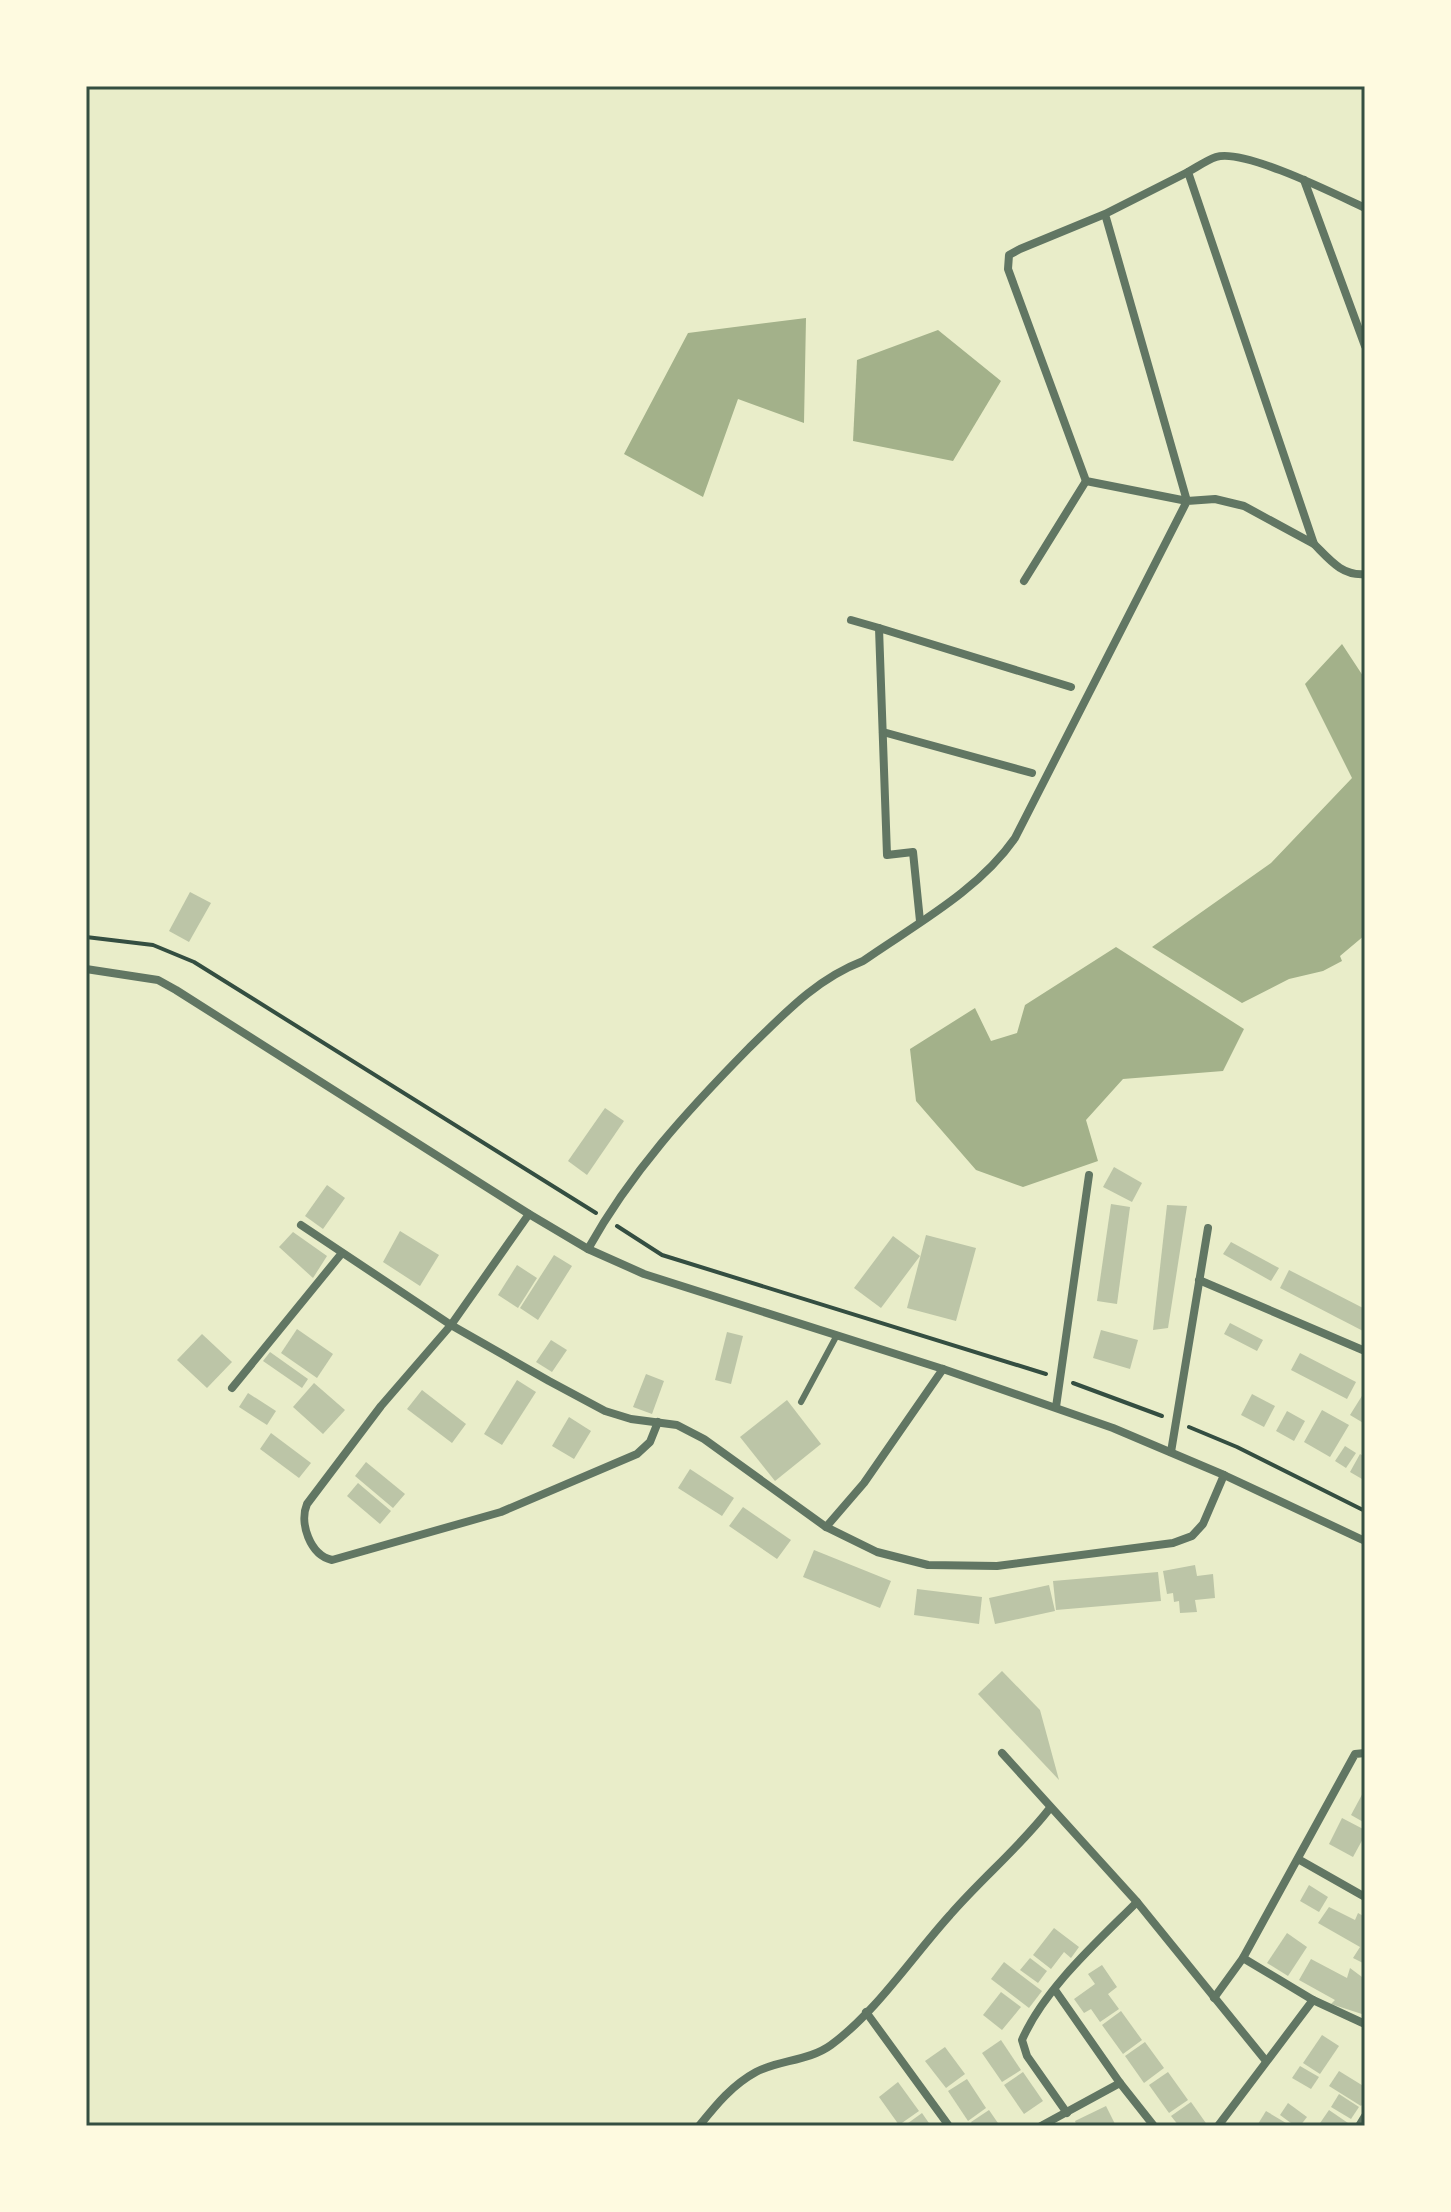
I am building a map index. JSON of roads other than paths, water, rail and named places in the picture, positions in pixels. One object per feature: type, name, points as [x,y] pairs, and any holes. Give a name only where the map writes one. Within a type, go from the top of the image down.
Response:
[{"type":"street","points":[[1086,481],[1008,269],[1009,255],[1105,214],[1218,156],[1243,158],[1304,180],[1365,208]]},
{"type":"street","points":[[1188,172],[1314,544]]},
{"type":"street","points":[[1304,180],[1365,346]]},
{"type":"street","points":[[588,1249],[605,1219],[684,1114],[799,999],[845,968],[863,961],[990,870],[1015,838],[1187,501],[1105,214]]},
{"type":"street","points":[[1086,481],[1187,501],[1215,499],[1244,506],[1314,544],[1347,573],[1365,574]]},
{"type":"street","points":[[1024,581],[1086,481]]},
{"type":"street","points":[[851,620],[1071,687]]},
{"type":"street","points":[[879,628],[887,855],[913,852],[920,921]]},
{"type":"street","points":[[883,732],[1032,773]]},
{"type":"street","points":[[86,969],[158,980],[176,990],[588,1249],[644,1274],[1056,1407],[1171,1452],[1365,1541]]},
{"type":"street","points":[[1056,1407],[1089,1175]]},
{"type":"street","points":[[529,1214],[451,1325],[381,1406],[307,1504],[302,1515],[303,1523],[316,1552],[322,1558],[332,1560],[501,1512],[637,1454],[650,1442],[658,1422]]},
{"type":"street","points":[[301,1225],[451,1325],[605,1411],[631,1419],[677,1425],[704,1439],[826,1527],[877,1552],[928,1565],[997,1566],[1173,1543],[1192,1536],[1203,1524],[1224,1475]]},
{"type":"street","points":[[1171,1452],[1208,1228]]},
{"type":"street","points":[[232,1388],[342,1253]]},
{"type":"street","points":[[1199,1280],[1365,1351]]},
{"type":"street","points":[[826,1527],[864,1483],[943,1369]]},
{"type":"street","points":[[1214,1998],[1243,1958],[1362,1752]]},
{"type":"street","points":[[1002,1753],[1137,1902],[1266,2061]]},
{"type":"street","points":[[699,2126],[729,2090],[757,2071],[827,2048],[866,2012],[952,1912],[1033,1830],[1050,1808]]},
{"type":"street","points":[[1298,1859],[1365,1897]]},
{"type":"street","points":[[1067,2113],[1027,2056],[1022,2040],[1031,2021],[1055,1990],[1137,1902]]},
{"type":"street","points":[[1243,1958],[1313,2000],[1365,2024]]},
{"type":"street","points":[[1055,1990],[1154,2126]]},
{"type":"street","points":[[1218,2126],[1313,2000]]},
{"type":"street","points":[[866,2012],[949,2126]]},
{"type":"street","points":[[1041,2126],[1120,2083]]},
{"type":"street","points":[[1359,2126],[1365,2116]]},
{"type":"lane","points":[[801,1402],[837,1335]]}]
